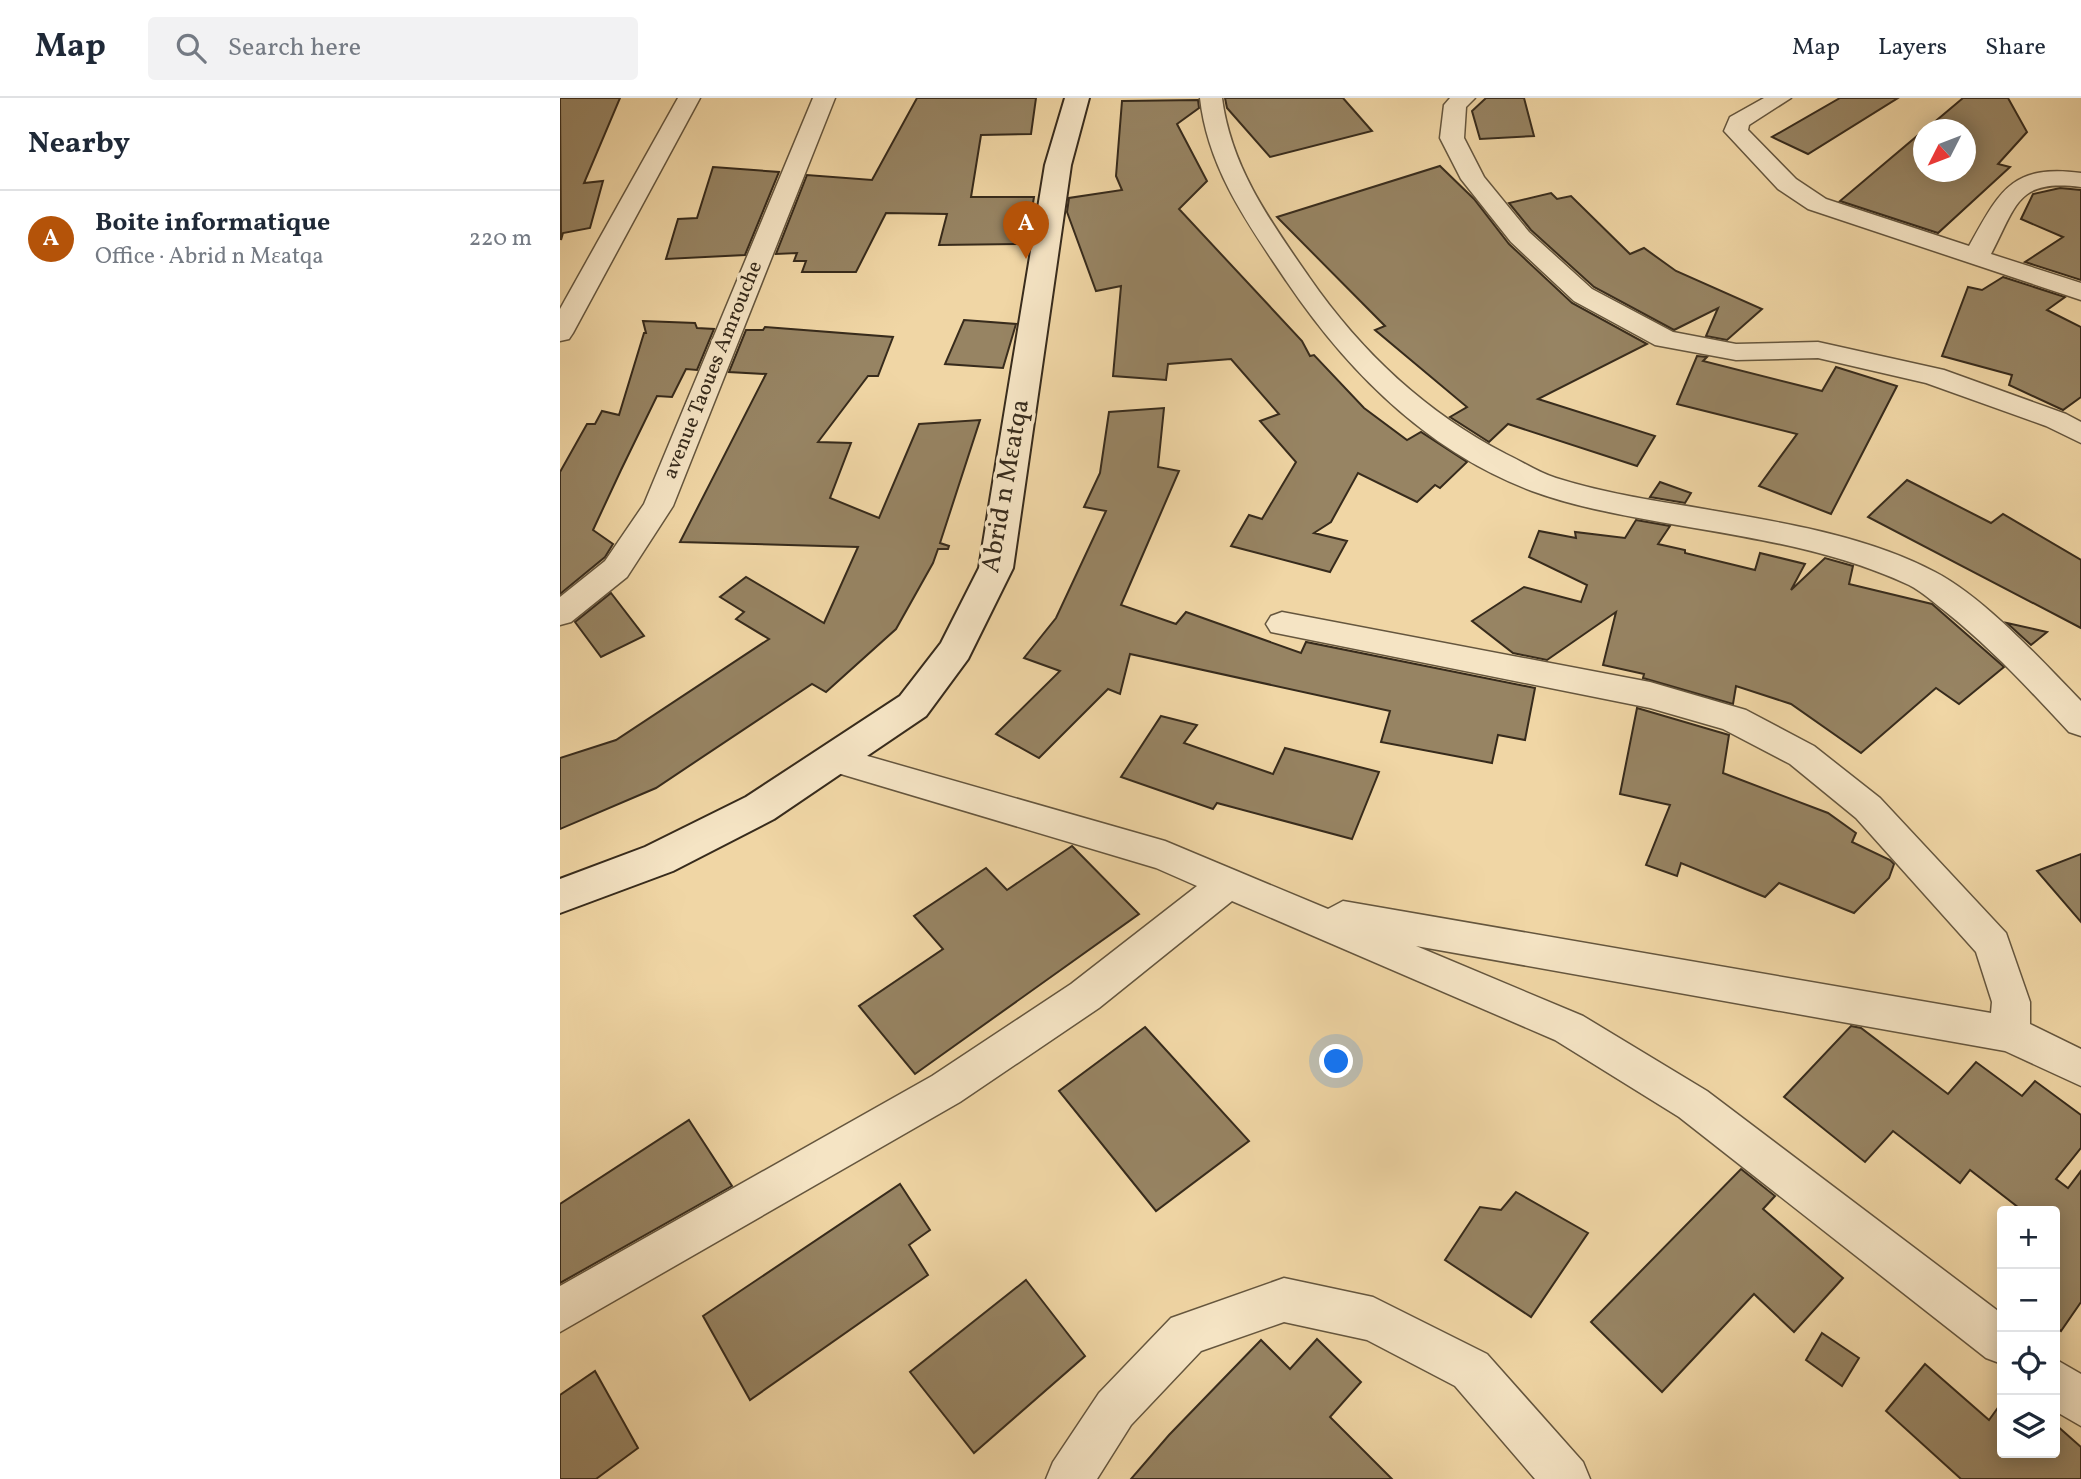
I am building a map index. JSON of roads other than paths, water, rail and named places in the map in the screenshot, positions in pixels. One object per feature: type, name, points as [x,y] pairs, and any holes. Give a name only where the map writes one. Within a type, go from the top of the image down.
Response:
[{"type":"main road","name":"Abrid n Mɛatqa","points":[[560,896],[659,859],[760,808],[836,760],[913,706],[955,650],[996,568],[1058,165],[1076,99]]},
{"type":"street","points":[[560,333],[689,98]]},
{"type":"street","name":"avenue Taoues Amrouche","points":[[560,614],[616,569],[658,506],[824,98]]},
{"type":"street","points":[[1211,98],[1214,128],[1226,164],[1248,203],[1308,294],[1342,340],[1380,383],[1465,447],[1543,484],[1660,511],[1790,533],[1852,549],[1924,579],[1991,629],[2081,723]]},
{"type":"street","points":[[1464,98],[1455,105],[1452,138],[1473,179],[1520,237],[1583,295],[1665,339],[1736,352],[1818,350],[1922,373],[2056,420],[2081,434]]},
{"type":"street","points":[[1780,98],[1738,122],[1736,131],[1787,184],[1817,204],[2081,292]]},
{"type":"street","points":[[1977,256],[2016,187],[2036,178],[2060,176],[2081,180]]},
{"type":"street","points":[[1282,624],[1650,695],[1734,719],[1801,755],[1868,808],[1993,944],[2011,1002],[2010,1034]]},
{"type":"street","points":[[836,760],[1165,856],[1569,1028],[1693,1104],[1997,1338]]},
{"type":"street","points":[[560,1310],[946,1088],[1084,996],[1228,883]]},
{"type":"street","points":[[1284,907],[2010,1034],[2081,1068]]},
{"type":"street","points":[[1070,1479],[1115,1409],[1187,1334],[1284,1300],[1373,1319],[1471,1370],[1566,1479]]},
{"type":"street","points":[[2060,1386],[2081,1403]]},
{"type":"place","name":"Boite informatique","points":[[1026,259]]}]
